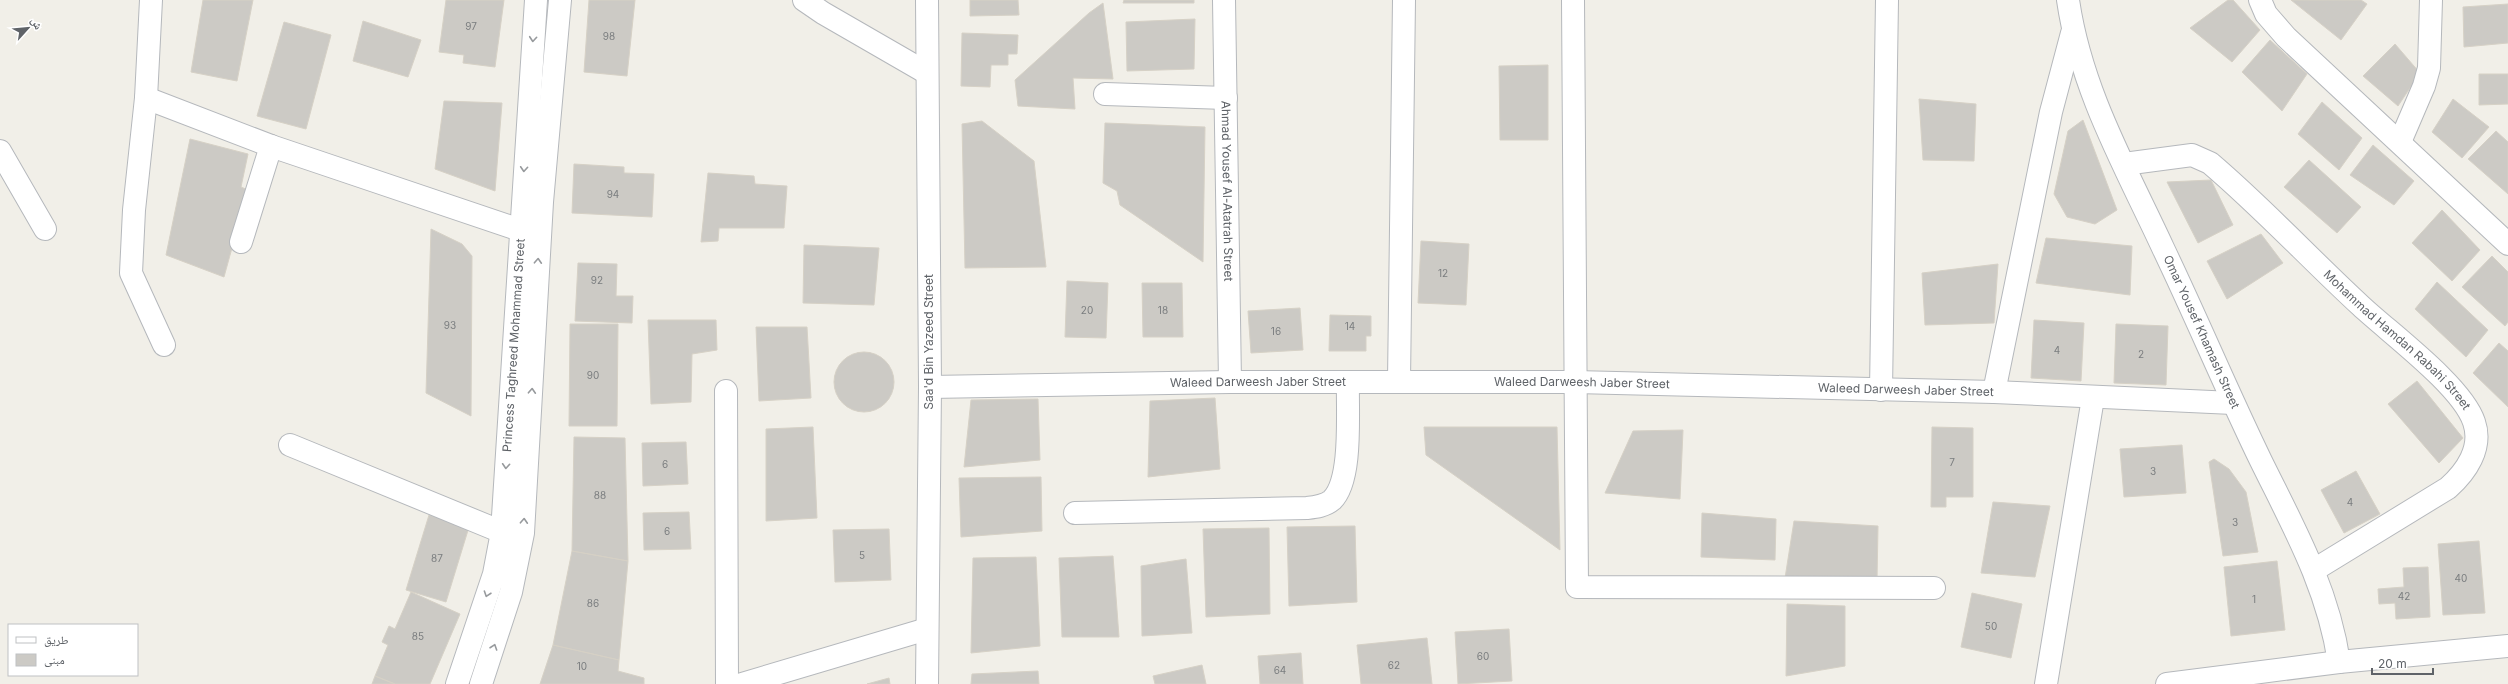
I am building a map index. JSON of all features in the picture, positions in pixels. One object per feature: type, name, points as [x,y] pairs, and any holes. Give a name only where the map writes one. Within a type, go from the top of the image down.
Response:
[{"type":"street","points":[[151,0],[146,98],[134,210],[131,273],[164,345]]},
{"type":"street","name":"Princess Taghreed Mohammad Street","points":[[457,684],[494,574],[502,532],[520,230],[536,0]]},
{"type":"street","name":"Princess Taghreed Mohammad Street","points":[[481,684],[511,592],[523,534],[542,202],[560,0]]},
{"type":"street","points":[[804,0],[927,73]]},
{"type":"street","name":"Saa'd Bin Yazeed Street","points":[[927,0],[930,387],[927,684]]},
{"type":"street","name":"Ahmad Yousef Al-Atatrah Street","points":[[1224,0],[1230,382]]},
{"type":"street","points":[[1399,382],[1404,0]]},
{"type":"street","points":[[1573,0],[1577,587],[1934,588]]},
{"type":"street","points":[[1881,390],[1887,0]]},
{"type":"street","name":"Omar Yousef Khamash Street","points":[[2068,0],[2072,32],[2092,97],[2233,404],[2314,570],[2334,632],[2339,662]]},
{"type":"street","points":[[2260,0],[2266,14],[2286,37],[2508,244]]},
{"type":"street","points":[[2400,142],[2424,86],[2429,68],[2431,0]]},
{"type":"street","points":[[1994,392],[2051,112],[2072,32]]},
{"type":"street","points":[[1104,94],[1167,94],[1226,98]]},
{"type":"street","points":[[146,98],[271,146],[520,230]]},
{"type":"street","points":[[241,242],[271,146]]},
{"type":"street","points":[[0,151],[45,229]]},
{"type":"street","name":"Mohammad Hamdan Rabahi Street","points":[[2124,164],[2192,156],[2210,163],[2361,306],[2448,384],[2469,410],[2475,424],[2476,439],[2468,467],[2458,479],[2448,488],[2314,570]]},
{"type":"street","name":"Waleed Darweesh Jaber Street","points":[[930,387],[1230,382],[1575,382],[1994,392],[2233,404]]},
{"type":"street","points":[[1075,513],[1318,507],[1327,504],[1333,499],[1342,483],[1345,464],[1348,382]]},
{"type":"street","points":[[726,391],[727,684]]},
{"type":"street","points":[[2046,684],[2093,398]]},
{"type":"street","points":[[290,445],[502,532]]},
{"type":"street","points":[[742,684],[928,629]]},
{"type":"street","points":[[2167,684],[2339,662],[2508,646]]},
{"type":"building","points":[[203,0],[253,0],[237,81],[191,72]]},
{"type":"building","points":[[446,0],[504,0],[495,67],[463,63],[464,55],[439,52]]},
{"type":"building","points":[[589,0],[635,0],[627,76],[584,72]]},
{"type":"building","points":[[970,0],[1018,0],[1019,15],[970,16]]},
{"type":"building","points":[[1124,0],[1194,0],[1194,3],[1123,3]]},
{"type":"building","points":[[2228,0],[2233,0],[2260,30],[2232,62],[2190,28]]},
{"type":"building","points":[[2291,0],[2361,0],[2367,4],[2341,40]]},
{"type":"building","points":[[1103,3],[1113,79],[1073,78],[1075,109],[1018,106],[1015,80],[1089,13]]},
{"type":"building","points":[[2508,4],[2508,43],[2464,47],[2463,7]]},
{"type":"building","points":[[1195,19],[1194,69],[1127,71],[1126,22]]},
{"type":"building","points":[[363,21],[421,40],[408,77],[353,61]]},
{"type":"building","points":[[284,22],[331,35],[306,129],[257,116]]},
{"type":"building","points":[[962,33],[1018,35],[1017,54],[1008,54],[1008,65],[991,65],[990,87],[961,86]]},
{"type":"building","points":[[2270,40],[2307,74],[2282,111],[2242,72]]},
{"type":"building","points":[[2395,44],[2420,73],[2398,106],[2363,76]]},
{"type":"building","points":[[1548,65],[1548,140],[1500,140],[1499,66]]},
{"type":"building","points":[[2479,74],[2508,74],[2508,104],[2479,105]]},
{"type":"building","points":[[1919,99],[1976,104],[1974,161],[1923,160]]},
{"type":"building","points":[[2453,99],[2489,127],[2462,158],[2432,132]]},
{"type":"building","points":[[444,101],[502,103],[495,191],[435,169]]},
{"type":"building","points":[[2322,102],[2362,138],[2339,170],[2298,134]]},
{"type":"building","points":[[2083,120],[2117,210],[2095,224],[2067,217],[2054,194],[2068,131]]},
{"type":"building","points":[[982,121],[1034,161],[1046,267],[965,268],[962,124]]},
{"type":"building","points":[[1105,123],[1205,127],[1203,262],[1120,205],[1117,191],[1103,183]]},
{"type":"building","points":[[2496,131],[2508,142],[2508,194],[2468,159]]},
{"type":"building","points":[[190,139],[248,154],[241,187],[248,190],[224,277],[166,255]]},
{"type":"building","points":[[2373,145],[2414,181],[2394,205],[2350,175]]},
{"type":"building","points":[[2309,160],[2361,207],[2337,233],[2284,187]]},
{"type":"building","points":[[574,164],[624,167],[624,173],[654,174],[652,217],[572,213]]},
{"type":"building","points":[[708,173],[754,176],[755,184],[787,186],[784,228],[719,228],[718,241],[701,242]]},
{"type":"building","points":[[2211,180],[2233,225],[2198,243],[2167,182]]},
{"type":"building","points":[[2442,210],[2480,250],[2452,281],[2412,243]]},
{"type":"building","points":[[431,229],[462,244],[472,256],[471,416],[426,393]]},
{"type":"building","points":[[2261,234],[2283,263],[2227,299],[2207,261]]},
{"type":"building","points":[[2046,238],[2132,246],[2130,295],[2036,283]]},
{"type":"building","points":[[1421,241],[1469,244],[1466,305],[1418,303]]},
{"type":"building","points":[[804,245],[879,248],[874,305],[803,303]]},
{"type":"building","points":[[2492,256],[2508,272],[2508,322],[2505,326],[2462,287]]},
{"type":"building","points":[[578,263],[617,264],[616,296],[633,296],[632,323],[575,321]]},
{"type":"building","points":[[1998,264],[1994,323],[1925,325],[1922,273]]},
{"type":"building","points":[[1067,281],[1108,283],[1106,338],[1065,337]]},
{"type":"building","points":[[2437,282],[2488,330],[2466,357],[2415,309]]},
{"type":"building","points":[[1142,283],[1182,283],[1183,337],[1143,337]]},
{"type":"building","points":[[1300,308],[1303,350],[1251,353],[1248,311]]},
{"type":"building","points":[[1330,315],[1371,316],[1371,336],[1366,336],[1366,351],[1329,351]]},
{"type":"building","points":[[648,320],[716,320],[717,350],[692,354],[691,402],[651,404]]},
{"type":"building","points":[[2034,320],[2084,323],[2081,381],[2031,378]]},
{"type":"building","points":[[570,324],[618,324],[617,426],[569,426]]},
{"type":"building","points":[[2116,324],[2168,326],[2166,385],[2114,383]]},
{"type":"building","points":[[756,327],[807,327],[811,398],[759,401]]},
{"type":"building","points":[[2499,343],[2508,351],[2508,407],[2473,373]]},
{"type":"building","points":[[858,352],[870,352],[881,357],[889,365],[894,376],[892,394],[881,407],[870,412],[858,412],[847,407],[839,399],[834,388],[834,376],[839,365],[847,357]]},
{"type":"building","points":[[2417,381],[2463,438],[2439,463],[2388,404]]},
{"type":"building","points":[[1215,398],[1220,469],[1148,477],[1150,401]]},
{"type":"building","points":[[1038,399],[1040,460],[964,467],[971,400]]},
{"type":"building","points":[[813,427],[817,518],[766,521],[766,429]]},
{"type":"building","points":[[1424,427],[1557,427],[1560,550],[1426,455]]},
{"type":"building","points":[[1932,427],[1973,428],[1973,497],[1946,497],[1946,507],[1931,507]]},
{"type":"building","points":[[1683,430],[1680,499],[1605,493],[1633,431]]},
{"type":"building","points":[[574,437],[625,438],[628,561],[572,551]]},
{"type":"building","points":[[686,442],[688,484],[643,486],[642,443]]},
{"type":"building","points":[[2182,445],[2186,493],[2124,497],[2120,449]]},
{"type":"building","points":[[2214,459],[2229,469],[2246,492],[2258,552],[2223,556],[2209,462]]},
{"type":"building","points":[[2356,471],[2380,514],[2344,533],[2321,490]]},
{"type":"building","points":[[1041,477],[1042,531],[961,537],[959,478]]},
{"type":"building","points":[[1993,502],[2050,506],[2035,577],[1981,573]]},
{"type":"building","points":[[689,512],[691,549],[644,550],[643,513]]},
{"type":"building","points":[[1702,513],[1776,519],[1775,560],[1701,557]]},
{"type":"building","points":[[429,515],[469,527],[446,602],[406,590]]},
{"type":"building","points":[[1794,521],[1878,526],[1877,581],[1785,578]]},
{"type":"building","points":[[1355,526],[1357,602],[1289,606],[1287,527]]},
{"type":"building","points":[[1269,528],[1270,614],[1206,617],[1203,529]]},
{"type":"building","points":[[889,529],[891,580],[835,582],[833,530]]},
{"type":"building","points":[[2479,541],[2485,613],[2443,615],[2438,544]]},
{"type":"building","points":[[572,551],[628,561],[619,660],[553,645]]},
{"type":"building","points":[[1113,556],[1119,637],[1062,637],[1059,558]]},
{"type":"building","points":[[1036,557],[1040,646],[971,653],[973,558]]},
{"type":"building","points":[[1186,559],[1192,633],[1142,636],[1141,566]]},
{"type":"building","points":[[2277,561],[2285,630],[2231,636],[2224,567]]},
{"type":"building","points":[[2428,567],[2430,617],[2396,619],[2395,603],[2379,604],[2378,589],[2404,587],[2403,568]]},
{"type":"building","points":[[411,592],[460,614],[430,684],[395,684],[375,676],[388,645],[382,642],[389,626],[395,629]]},
{"type":"building","points":[[1972,593],[2022,604],[2011,658],[1961,647]]},
{"type":"building","points":[[1787,604],[1845,606],[1845,666],[1786,676]]},
{"type":"building","points":[[1509,629],[1512,681],[1458,684],[1455,632]]},
{"type":"building","points":[[1427,638],[1432,684],[1361,684],[1357,645]]},
{"type":"building","points":[[553,645],[619,660],[618,671],[644,678],[644,684],[540,684]]},
{"type":"building","points":[[1301,653],[1303,684],[1260,684],[1258,656]]},
{"type":"building","points":[[1202,665],[1206,684],[1155,684],[1153,676]]},
{"type":"building","points":[[1038,671],[1039,684],[971,684],[972,674]]},
{"type":"building","points":[[375,676],[395,684],[372,684]]},
{"type":"building","points":[[889,678],[890,684],[867,684]]}]
